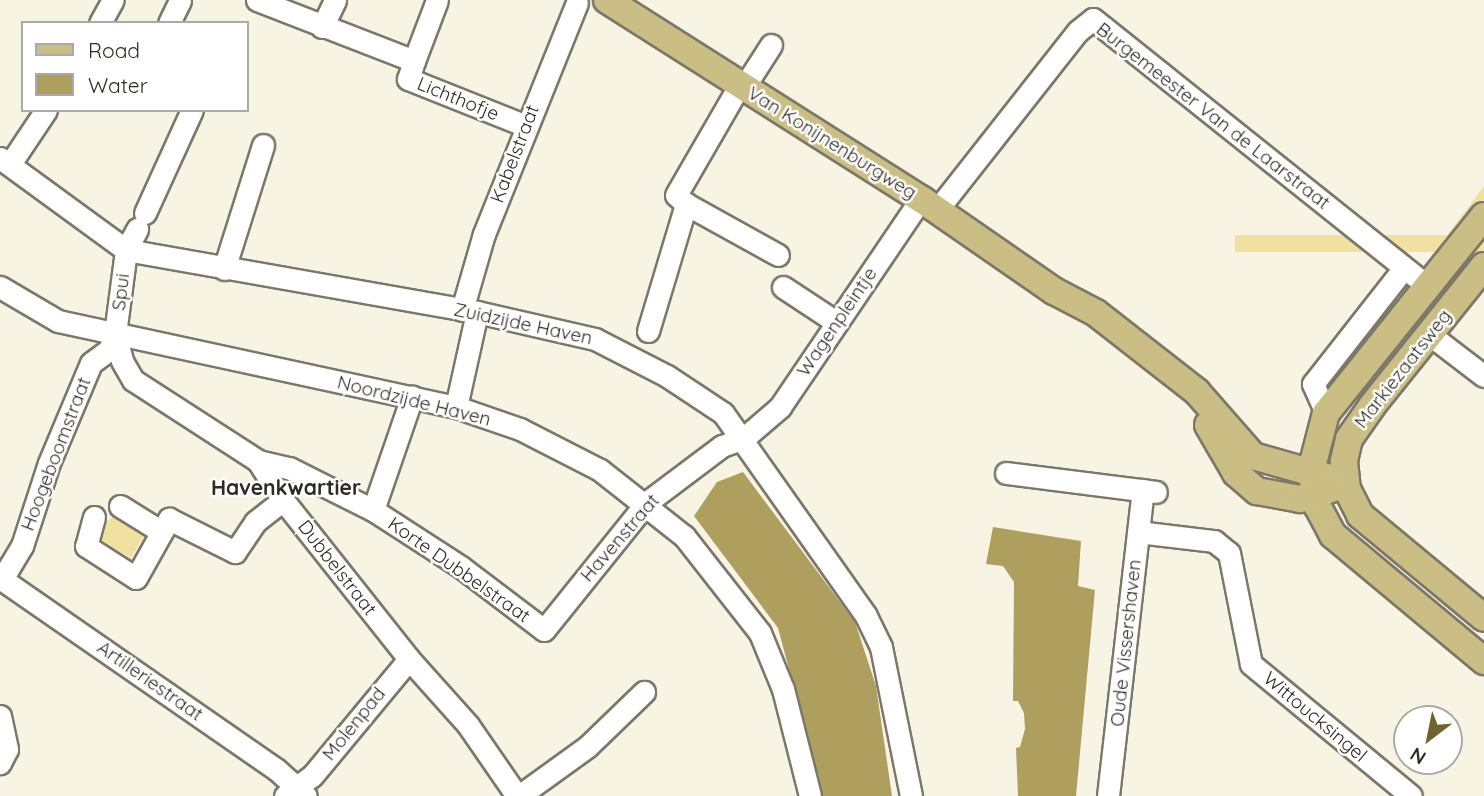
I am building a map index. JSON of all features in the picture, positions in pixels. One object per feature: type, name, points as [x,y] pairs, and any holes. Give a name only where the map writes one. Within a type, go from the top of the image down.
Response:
[{"type":"main road","name":"Van Konijnenburgweg","points":[[607,0],[929,204],[1054,291],[1087,325],[1195,410],[1249,486],[1282,499],[1313,484],[1345,482]]},
{"type":"main road","name":"Markiezaatsweg","points":[[1313,484],[1326,413],[1484,216]]},
{"type":"main road","name":"Markiezaatsweg","points":[[1345,482],[1345,453],[1352,434],[1484,266]]},
{"type":"main road","points":[[1345,482],[1354,507],[1368,524],[1484,618]]},
{"type":"main road","points":[[1313,484],[1327,526],[1347,550],[1484,661]]},
{"type":"street","points":[[101,21],[113,0]]},
{"type":"street","points":[[170,21],[180,0]]},
{"type":"street","points":[[257,0],[414,61],[437,0]]},
{"type":"street","points":[[322,27],[335,0]]},
{"type":"street","name":"Kabelstraat","points":[[456,407],[484,234],[577,3]]},
{"type":"street","name":"Burgemeester Van de Laarstraat","points":[[929,204],[1078,32],[1093,19],[1427,286]]},
{"type":"street","points":[[771,45],[742,86],[676,195],[686,204],[778,255]]},
{"type":"street","name":"Lichthofje","points":[[414,61],[408,79],[526,126]]},
{"type":"street","points":[[5,161],[44,112]]},
{"type":"street","points":[[126,250],[191,112]]},
{"type":"street","points":[[224,270],[264,145]]},
{"type":"street","name":"Zuidzijde Haven","points":[[5,161],[93,222],[126,250],[224,270],[470,311],[607,344],[723,413],[744,438],[866,615],[881,647],[911,796]]},
{"type":"street","points":[[648,331],[686,204]]},
{"type":"street","name":"Wagenpleintje","points":[[744,438],[780,407],[836,322],[929,204]]},
{"type":"street","name":"Spui","points":[[115,334],[126,250]]},
{"type":"street","name":"Markiezaatsweg","points":[[1326,413],[1313,384],[1404,268]]},
{"type":"street","name":"Noordzijde Haven","points":[[0,286],[58,321],[456,407],[555,445],[646,503],[684,536],[760,633],[783,689],[810,796]]},
{"type":"street","points":[[783,287],[836,322]]},
{"type":"street","name":"Dubbelstraat","points":[[115,334],[122,361],[133,380],[258,461],[283,499],[408,659],[468,725],[518,796]]},
{"type":"street","name":"Hoogeboomstraat","points":[[1,579],[22,546],[49,463],[91,363],[109,350],[115,334]]},
{"type":"street","points":[[1429,334],[1484,376]]},
{"type":"street","points":[[373,510],[412,397]]},
{"type":"street","name":"Havenstraat","points":[[544,630],[646,503],[686,461],[744,438]]},
{"type":"street","name":"Korte Dubbelstraat","points":[[258,461],[289,468],[373,510],[461,567],[544,630]]},
{"type":"street","name":"Oude Vissershaven","points":[[1006,472],[1150,491],[1138,532],[1108,796]]},
{"type":"street","points":[[94,517],[86,546],[136,578],[169,519],[235,552],[255,522],[283,499]]},
{"type":"street","points":[[120,506],[162,532]]},
{"type":"street","name":"Wittoucksingel","points":[[1138,532],[1214,541],[1230,553],[1251,664],[1411,796]]},
{"type":"street","name":"Artilleriestraat","points":[[1,579],[190,719],[226,741],[297,793]]},
{"type":"street","name":"Molenpad","points":[[297,793],[408,659]]},
{"type":"street","points":[[518,796],[588,746],[643,692]]},
{"type":"street","points":[[0,716],[7,749],[0,763]]},
{"type":"shaded area","points":[[1484,186],[1484,203],[1437,261],[1423,267]]},
{"type":"shaded area","points":[[1235,235],[1484,235],[1484,252],[1235,252]]},
{"type":"shaded area","points":[[117,513],[147,531],[131,558],[92,535]]},
{"type":"water","points":[[743,472],[855,622],[876,686],[892,796],[823,796],[778,628],[694,516],[717,482]]},
{"type":"water","points":[[993,527],[1081,541],[1078,586],[1095,590],[1076,796],[1018,796],[1016,748],[1020,747],[1025,729],[1024,713],[1018,701],[1013,701],[1014,582],[1003,566],[986,564]]},
{"type":"district","name":"Havenkwartier","points":[[286,487]]}]
